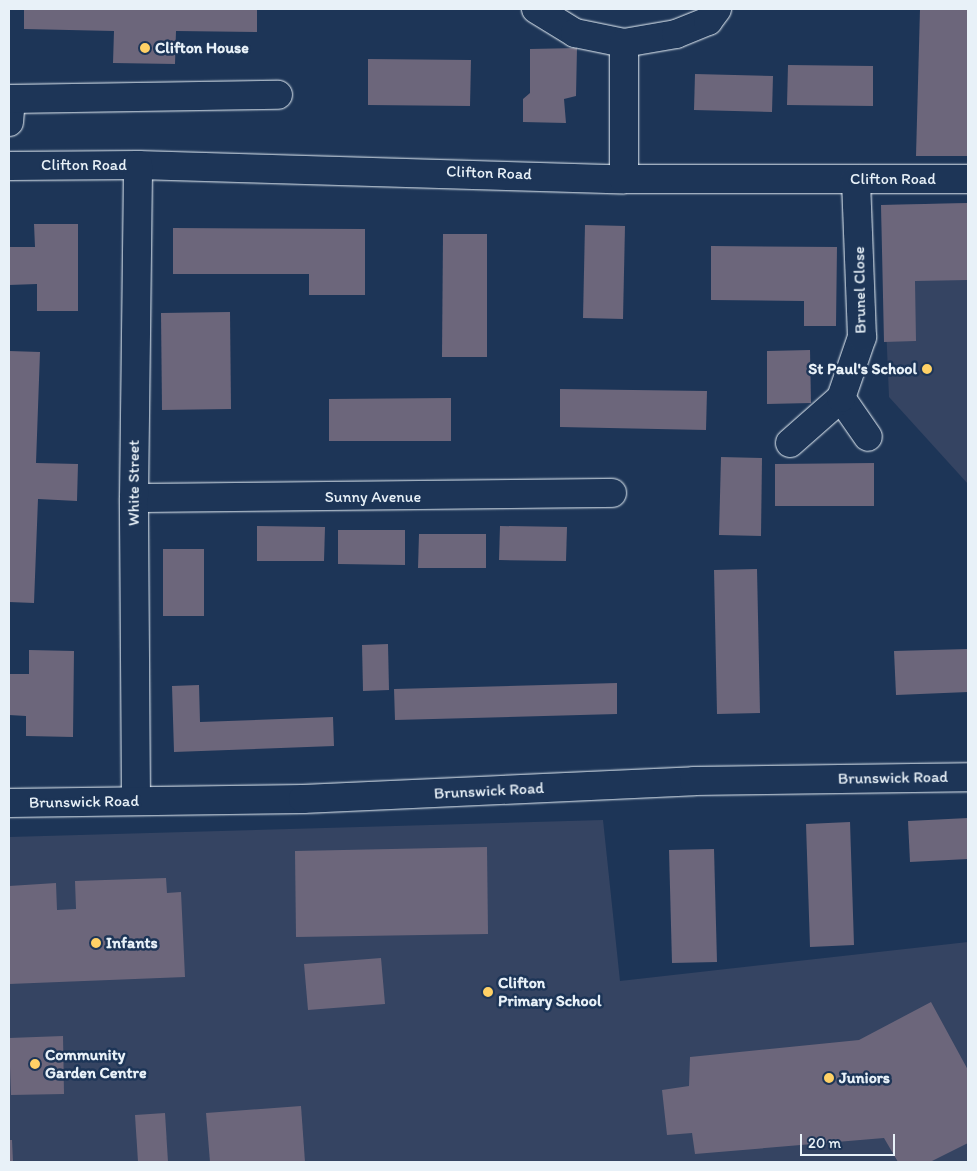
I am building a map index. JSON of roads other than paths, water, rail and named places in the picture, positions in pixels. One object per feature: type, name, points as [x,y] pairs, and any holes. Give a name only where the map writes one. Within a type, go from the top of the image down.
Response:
[{"type":"street","points":[[536,9],[575,33],[624,43],[676,34],[708,21],[717,9]]},
{"type":"street","points":[[624,43],[624,178]]},
{"type":"street","points":[[9,122],[11,99],[278,95]]},
{"type":"street","name":"Clifton Road","points":[[9,166],[138,165],[624,178],[968,179]]},
{"type":"street","name":"White Street","points":[[136,801],[134,498],[138,165]]},
{"type":"street","name":"Brunel Close","points":[[790,443],[841,398],[862,337],[856,179]]},
{"type":"street","points":[[841,398],[868,437]]},
{"type":"street","name":"Sunny Avenue","points":[[134,498],[612,493]]},
{"type":"street","name":"Brunswick Road","points":[[9,803],[304,799],[694,782],[968,777]]},
{"type":"place","name":"Clifton House","points":[[145,48]]},
{"type":"place","name":"St Paul's School","points":[[927,369]]},
{"type":"place","name":"Infants","points":[[96,943]]},
{"type":"place","name":"Clifton Primary School","points":[[488,992]]},
{"type":"place","name":"Community Garden Centre","points":[[35,1064]]},
{"type":"place","name":"Juniors","points":[[829,1078]]}]
